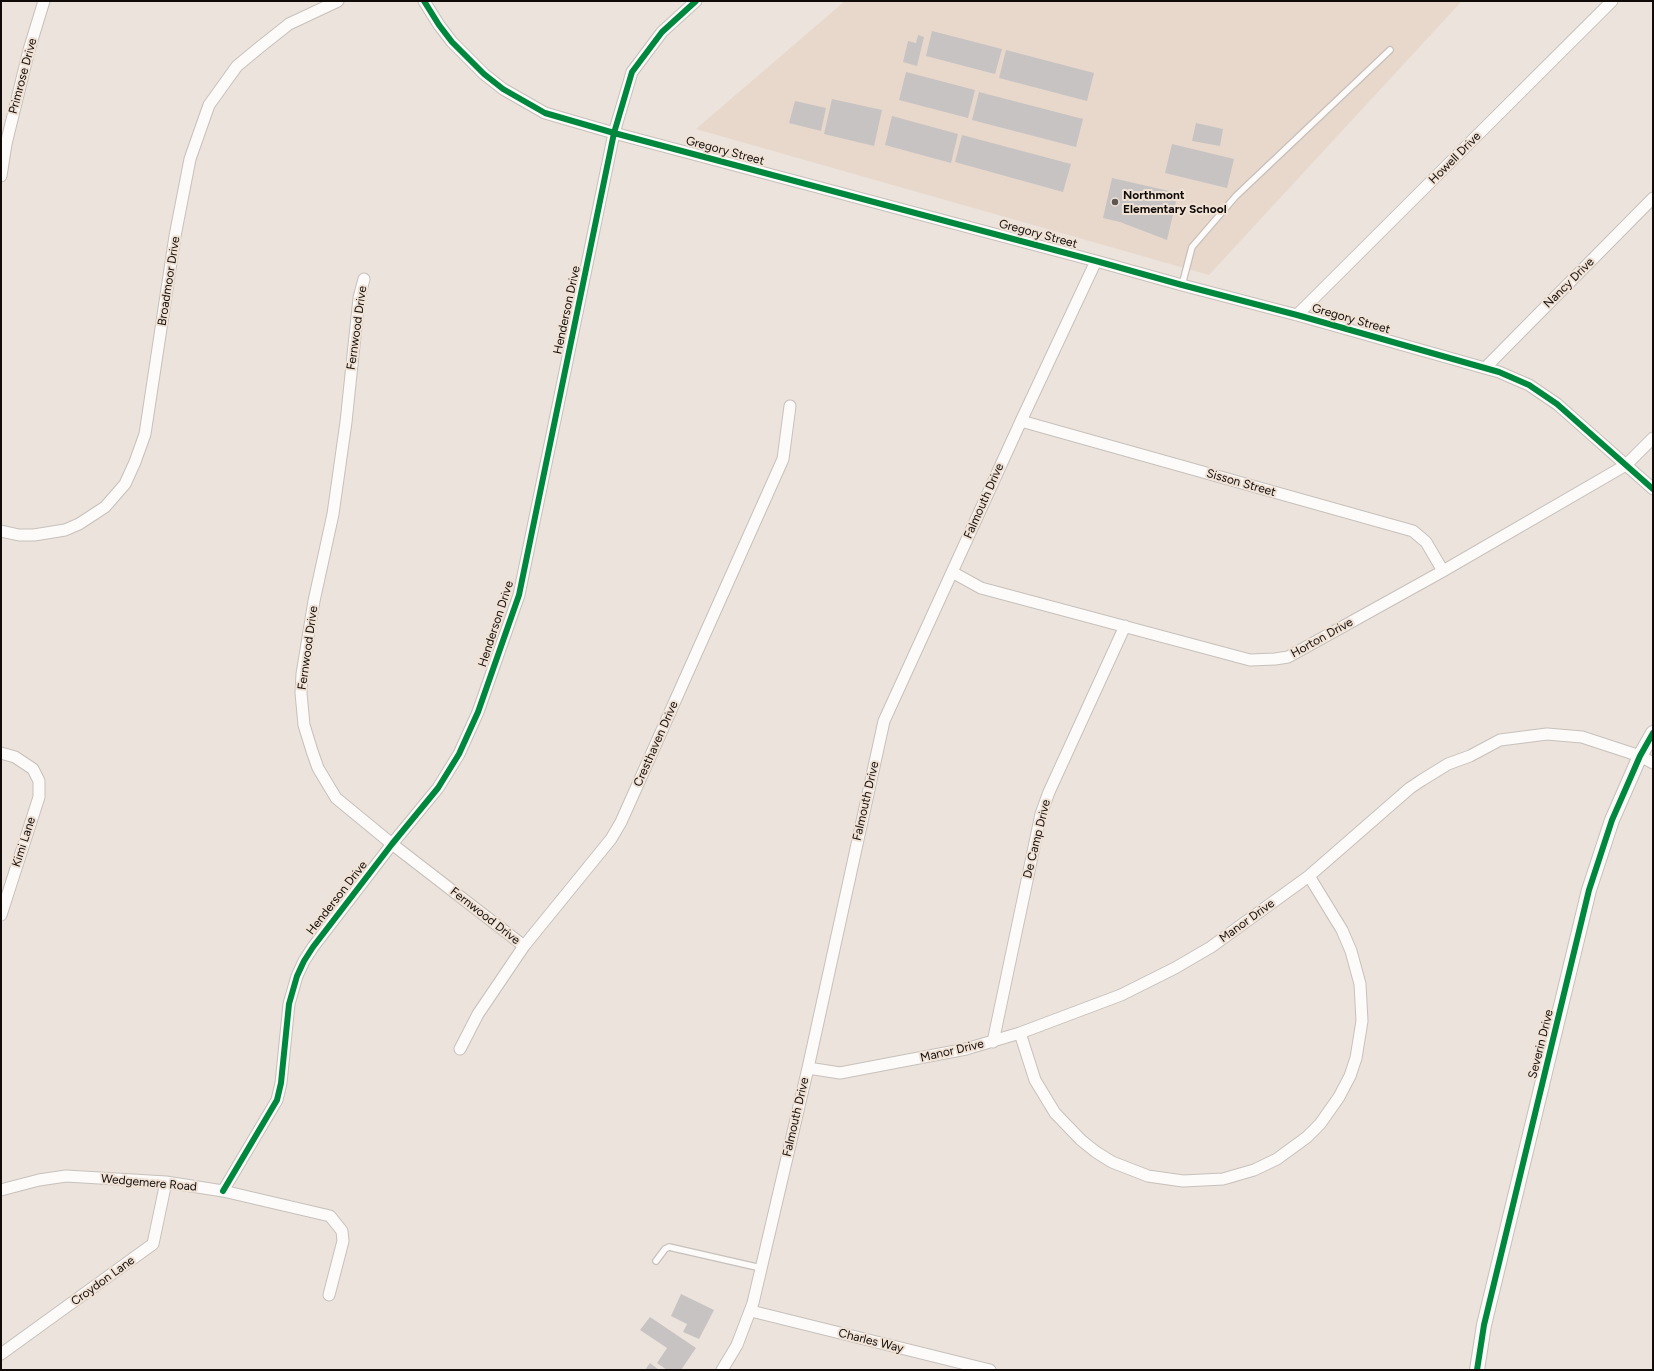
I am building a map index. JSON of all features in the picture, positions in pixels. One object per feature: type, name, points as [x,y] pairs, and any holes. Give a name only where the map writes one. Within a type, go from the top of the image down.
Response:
[{"type":"street","name":"Primrose Drive","points":[[1,176],[6,144],[29,50],[44,1]]},
{"type":"street","name":"Broadmoor Drive","points":[[1,531],[18,535],[34,535],[65,530],[79,524],[105,507],[125,484],[136,462],[149,414],[175,236],[190,158],[210,105],[237,66],[255,50],[289,24],[338,1]]},
{"type":"street","name":"Gregory Street","points":[[424,1],[438,25],[452,42],[484,74],[503,89],[545,113],[614,133],[1297,315],[1513,377],[1543,394],[1653,489]]},
{"type":"street","name":"Henderson Drive","points":[[223,1191],[277,1100],[281,1083],[291,992],[299,971],[313,947],[392,844],[438,788],[459,754],[478,712],[519,595],[614,133],[632,72],[662,32],[696,1]]},
{"type":"street","name":"Howell Drive","points":[[1297,315],[1612,1]]},
{"type":"street","name":"Nancy Drive","points":[[1484,368],[1653,198]]},
{"type":"street","name":"Falmouth Drive","points":[[722,1370],[736,1346],[751,1311],[808,1068],[884,721],[1020,421],[1096,261]]},
{"type":"street","name":"Fernwood Drive","points":[[364,279],[359,298],[346,422],[333,514],[314,601],[302,674],[301,693],[306,732],[316,762],[336,798],[392,844],[524,946]]},
{"type":"street","name":"Cresthaven Drive","points":[[460,1049],[478,1014],[524,946],[611,839],[621,822],[784,459],[790,406]]},
{"type":"street","name":"Sisson Street","points":[[1020,421],[1413,531],[1426,542],[1443,571]]},
{"type":"street","name":"Horton Drive","points":[[952,572],[981,588],[1250,660],[1275,660],[1288,657],[1443,571],[1626,465],[1653,438]]},
{"type":"street","name":"De Camp Drive","points":[[993,1042],[1041,814],[1049,792],[1125,626]]},
{"type":"street","name":"Severin Drive","points":[[1477,1370],[1484,1325],[1590,890],[1612,820],[1640,756],[1653,733]]},
{"type":"street","name":"Manor Drive","points":[[808,1068],[840,1073],[930,1057],[993,1042],[1121,996],[1175,968],[1211,947],[1309,876],[1410,788],[1448,764],[1470,756],[1500,740],[1547,734],[1582,737],[1640,756],[1653,763]]},
{"type":"street","name":"Kimi Lane","points":[[1,753],[15,757],[33,769],[39,781],[39,797],[1,915]]},
{"type":"street","points":[[1020,1033],[1035,1080],[1055,1112],[1080,1140],[1112,1162],[1148,1176],[1166,1180],[1190,1181],[1223,1179],[1254,1170],[1277,1159],[1307,1137],[1332,1109],[1350,1076],[1360,1040],[1362,1002],[1356,965],[1342,930],[1309,876]]},
{"type":"street","name":"Wedgemere Road","points":[[1,1190],[39,1180],[66,1176],[166,1182],[223,1191],[330,1216],[342,1231],[343,1241],[329,1295]]},
{"type":"street","name":"Croydon Lane","points":[[1,1354],[153,1244],[166,1182]]},
{"type":"street","name":"Charles Way","points":[[751,1311],[990,1370]]},
{"type":"lane","points":[[1182,285],[1192,247],[1236,196],[1390,50]]},
{"type":"lane","points":[[656,1261],[669,1246],[761,1268]]},
{"type":"shaded area","name":"Northmont Elementary School","points":[[845,1],[1462,1],[1209,275],[696,129]]},
{"type":"building","points":[[932,31],[1002,49],[995,74],[926,56]]},
{"type":"building","points":[[918,35],[924,37],[917,66],[903,62],[908,41],[916,43]]},
{"type":"building","points":[[1006,50],[1094,73],[1087,101],[999,78]]},
{"type":"building","points":[[906,72],[975,90],[968,118],[899,100]]},
{"type":"building","points":[[979,92],[1083,119],[1076,147],[972,120]]},
{"type":"building","points":[[832,99],[882,110],[874,146],[824,134]]},
{"type":"building","points":[[795,101],[826,108],[821,131],[789,123]]},
{"type":"building","points":[[892,116],[958,134],[951,163],[885,145]]},
{"type":"building","points":[[1196,123],[1223,129],[1220,146],[1192,141]]},
{"type":"building","points":[[962,135],[1071,164],[1063,192],[955,162]]},
{"type":"building","points":[[1172,144],[1234,159],[1227,188],[1165,173]]},
{"type":"building","points":[[1112,178],[1178,193],[1167,240],[1120,222],[1103,218]]},
{"type":"building","points":[[681,1294],[714,1310],[699,1339],[683,1332],[687,1324],[671,1316]]},
{"type":"building","points":[[650,1317],[696,1348],[681,1370],[667,1370],[657,1363],[667,1348],[640,1330]]},
{"type":"building","points":[[650,1363],[659,1370],[645,1370]]},
{"type":"cycle path","points":[[424,1],[452,42],[484,74],[503,89],[545,113],[614,133],[1297,315],[1499,372],[1529,385],[1557,404],[1653,489]]},
{"type":"cycle path","points":[[223,1191],[277,1100],[281,1083],[289,1004],[297,976],[304,961],[313,947],[392,844],[438,788],[459,754],[478,712],[519,595],[614,133],[632,72],[662,32],[696,1]]},
{"type":"cycle path","points":[[1477,1370],[1484,1325],[1589,890],[1612,820],[1640,756],[1653,733]]},
{"type":"place","name":"Northmont Elementary School","points":[[1115,202]]}]
